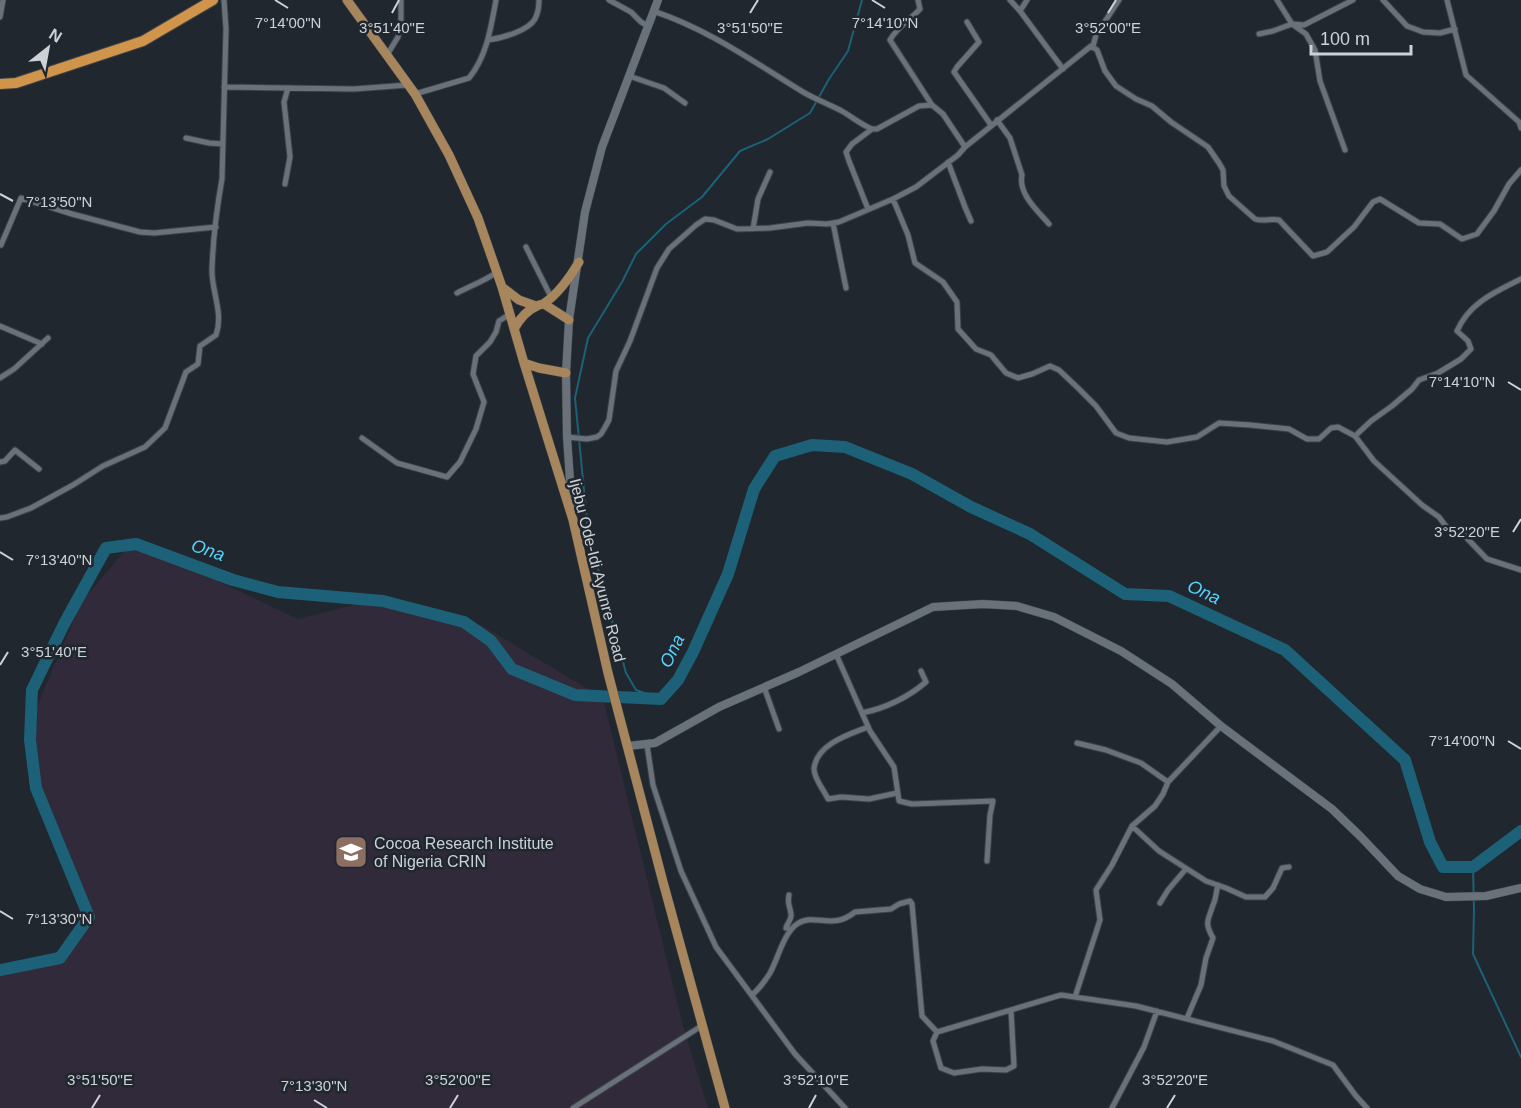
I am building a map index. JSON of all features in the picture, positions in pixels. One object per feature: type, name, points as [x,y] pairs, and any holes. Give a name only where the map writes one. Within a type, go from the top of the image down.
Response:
[{"type":"highway","points":[[0,84],[16,83],[143,41],[213,0]]},
{"type":"main road","name":"Ijebu Ode-Idi Ayunre Road","points":[[348,0],[415,94],[449,155],[478,218],[502,287],[573,520],[608,673],[725,1108]]},
{"type":"main road","points":[[514,329],[525,313],[544,302],[569,278],[579,262]]},
{"type":"main road","points":[[502,287],[519,300],[544,302],[569,320]]},
{"type":"main road","points":[[524,363],[566,373]]},
{"type":"street","points":[[0,17],[3,0]]},
{"type":"street","points":[[0,518],[31,508],[103,466],[145,447],[165,428],[186,372],[198,364],[200,346],[218,331],[219,318],[212,271],[222,179],[226,29],[224,0]]},
{"type":"street","points":[[387,55],[398,37],[401,0]]},
{"type":"street","points":[[415,94],[469,78],[488,40],[496,0]]},
{"type":"street","points":[[488,40],[519,32],[534,21],[539,0]]},
{"type":"street","points":[[609,0],[631,12],[648,26]]},
{"type":"street","points":[[573,520],[567,436],[566,373],[569,320],[585,212],[602,147],[658,0]]},
{"type":"street","points":[[918,0],[920,9],[895,32],[890,40],[932,105],[943,114],[965,147]]},
{"type":"street","points":[[1010,0],[1063,69]]},
{"type":"street","points":[[1020,11],[1027,0]]},
{"type":"street","points":[[1119,0],[1096,35],[1094,46],[1107,74],[1116,86],[1152,106],[1208,147],[1220,163],[1224,186],[1229,196],[1255,219],[1280,220],[1313,256],[1327,252],[1354,227],[1373,202],[1380,199],[1419,223],[1440,224],[1462,239],[1477,234],[1494,211],[1509,184],[1521,170]]},
{"type":"street","points":[[1277,0],[1292,24],[1306,34],[1315,50],[1320,81],[1345,150]]},
{"type":"street","points":[[1259,34],[1292,24],[1304,25],[1353,0]]},
{"type":"street","points":[[1383,0],[1407,26],[1423,32],[1440,33],[1455,29]]},
{"type":"street","points":[[1448,0],[1466,75],[1519,122],[1521,128]]},
{"type":"street","points":[[653,11],[672,17],[731,46],[806,94],[872,129]]},
{"type":"street","points":[[967,22],[979,42],[954,72],[991,125]]},
{"type":"street","points":[[567,436],[587,439],[601,434],[609,420],[616,371],[641,314],[657,268],[669,249],[696,225],[705,219],[737,228],[753,229],[833,223],[893,199],[916,187],[997,120],[1088,48],[1094,46]]},
{"type":"street","points":[[629,76],[664,88],[686,103]]},
{"type":"street","points":[[224,87],[354,89],[408,85]]},
{"type":"street","points":[[285,184],[290,157],[284,102],[288,87]]},
{"type":"street","points":[[868,209],[846,152],[852,144],[872,129],[877,129],[919,106],[932,105]]},
{"type":"street","points":[[997,120],[1010,138],[1027,197],[1049,224]]},
{"type":"street","points":[[186,138],[223,144]]},
{"type":"street","points":[[948,162],[971,221]]},
{"type":"street","points":[[753,229],[758,199],[770,172]]},
{"type":"street","points":[[0,244],[21,198],[140,231],[154,233],[216,227]]},
{"type":"street","points":[[893,199],[908,235],[915,263],[943,282],[957,302],[958,329],[976,349],[991,355],[1006,373],[1017,378],[1050,366],[1059,370],[1096,406],[1116,434],[1129,438],[1167,442],[1197,437],[1219,423],[1289,429],[1307,439],[1319,439],[1331,428],[1338,427],[1355,436],[1374,462],[1422,505],[1439,517],[1448,529],[1460,531],[1487,559],[1521,570]]},
{"type":"street","points":[[833,223],[846,288]]},
{"type":"street","points":[[526,247],[544,302]]},
{"type":"street","points":[[456,293],[481,280],[486,280],[496,272]]},
{"type":"street","points":[[1355,436],[1412,389],[1419,380],[1438,373],[1461,359],[1471,349],[1468,341],[1457,331],[1462,319],[1475,305],[1521,279]]},
{"type":"street","points":[[362,438],[397,463],[447,477],[464,454],[476,429],[484,402],[474,374],[476,356],[490,342],[499,321],[510,314]]},
{"type":"street","points":[[0,326],[42,344]]},
{"type":"street","points":[[0,378],[14,369],[48,338]]},
{"type":"street","points":[[0,462],[15,450],[39,469]]},
{"type":"street","points":[[628,746],[656,743],[719,707],[933,607],[983,604],[1017,606],[1054,617],[1121,651],[1172,684],[1221,726],[1332,809],[1398,876],[1420,889],[1446,897],[1486,896],[1521,888]]},
{"type":"street","points":[[836,654],[868,727],[894,767],[899,801],[912,804],[993,801],[987,861]]},
{"type":"street","points":[[862,713],[898,701],[917,689],[926,682],[921,672]]},
{"type":"street","points":[[764,687],[779,729]]},
{"type":"street","points":[[1075,997],[1100,921],[1096,890],[1132,826],[1155,806],[1168,782],[1221,726]]},
{"type":"street","points":[[868,727],[828,745],[820,753],[814,768],[817,778],[828,799],[841,797],[869,799],[897,793]]},
{"type":"street","points":[[1077,743],[1106,750],[1141,764],[1168,782]]},
{"type":"street","points":[[647,745],[653,785],[681,871],[716,947],[795,1054],[845,1108]]},
{"type":"street","points":[[1132,826],[1159,851],[1185,870],[1246,897],[1265,897],[1273,888],[1282,868],[1289,867]]},
{"type":"street","points":[[1160,903],[1185,870]]},
{"type":"street","points":[[1187,1018],[1201,986],[1206,958],[1213,938],[1207,928],[1207,918],[1214,905],[1218,885]]},
{"type":"street","points":[[789,895],[787,903],[791,913],[786,928],[791,929]]},
{"type":"street","points":[[752,995],[771,973],[791,929],[798,923],[807,919],[839,921],[855,912],[891,909],[910,901],[922,1016],[937,1032]]},
{"type":"street","points":[[1011,1010],[1014,1066],[1006,1070],[982,1069],[954,1073],[941,1068],[933,1041],[937,1032],[1011,1010],[1062,995],[1136,1006],[1273,1041],[1333,1065],[1367,1108]]},
{"type":"street","points":[[1112,1108],[1144,1047],[1156,1011]]},
{"type":"street","points":[[573,1108],[703,1025]]},
{"type":"shaded area","name":"Cocoa Research Institute of Nigeria CRIN","points":[[128,547],[199,572],[298,619],[385,597],[481,625],[603,698],[681,1018],[708,1108],[0,1108],[0,969],[59,951],[88,917],[36,788],[34,713],[82,601]]},
{"type":"waterway","points":[[661,699],[636,690],[626,673],[588,531],[575,398],[588,338],[636,254],[666,224],[702,197],[740,151],[768,139],[810,113],[848,51],[862,0]]},
{"type":"waterway","name":"Ona","points":[[0,970],[60,958],[89,917],[36,788],[30,740],[32,690],[64,624],[106,548],[136,544],[233,580],[278,592],[383,601],[464,622],[491,641],[512,669],[575,695],[661,699],[678,680],[728,574],[754,489],[775,456],[812,445],[845,447],[912,474],[971,507],[1030,534],[1125,594],[1169,596],[1285,650],[1405,760],[1430,842],[1443,867],[1473,867],[1521,831]]},
{"type":"waterway","points":[[1473,867],[1473,954],[1521,1057]]},
{"type":"place","name":"Cocoa Research Institute of Nigeria CRIN","points":[[351,852]]}]
